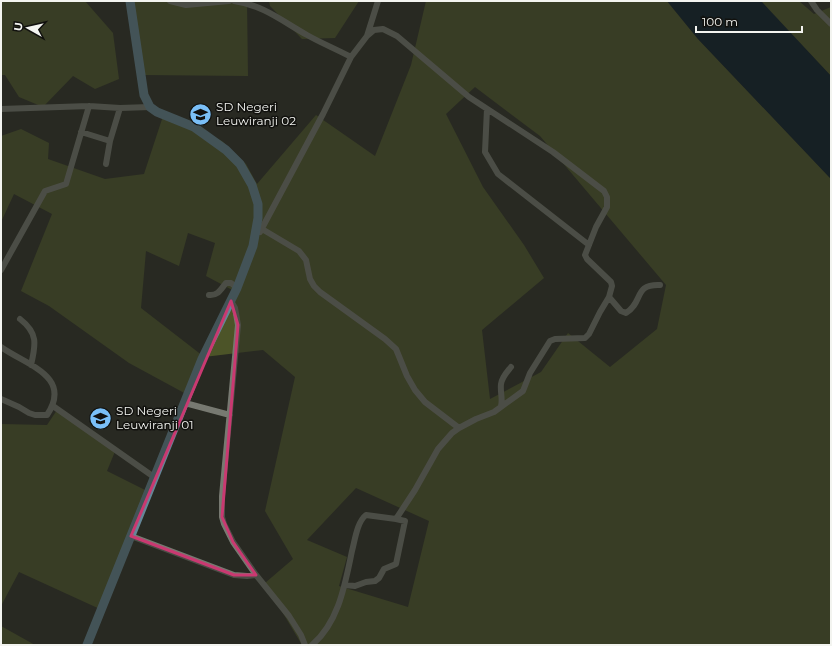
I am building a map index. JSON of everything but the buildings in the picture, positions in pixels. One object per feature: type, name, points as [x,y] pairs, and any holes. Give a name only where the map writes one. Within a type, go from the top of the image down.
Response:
[{"type":"main road","points":[[87,645],[202,359],[237,288],[253,246],[258,218],[258,204],[252,185],[240,164],[226,150],[194,127],[157,112],[150,107],[144,95],[130,1]]},
{"type":"street","points":[[170,1],[186,5],[229,1]]},
{"type":"street","points":[[234,1],[248,3],[261,8],[307,35],[351,57]]},
{"type":"street","points":[[261,8],[264,1]]},
{"type":"street","points":[[367,36],[378,1]]},
{"type":"street","points":[[811,1],[817,10],[831,24]]},
{"type":"street","points":[[253,246],[323,114],[351,57],[367,36],[374,30],[383,29],[398,36],[469,98],[554,152],[604,191],[608,197],[607,206],[589,244],[586,255],[587,260],[611,282],[612,286],[609,297],[589,334],[584,338],[555,338],[550,341],[530,373],[523,391],[494,412],[476,419],[452,433],[438,449],[415,490],[396,519]]},
{"type":"street","points":[[1,109],[89,106],[120,108],[150,107]]},
{"type":"street","points":[[1,270],[45,191],[66,184],[89,106]]},
{"type":"street","points":[[106,164],[110,141],[120,108]]},
{"type":"street","points":[[487,109],[486,152],[498,174],[589,244]]},
{"type":"street","points":[[81,132],[110,141]]},
{"type":"street","points":[[262,230],[299,251],[306,260],[310,279],[314,286],[320,292],[386,339],[396,349],[407,376],[415,390],[425,402],[459,428]]},
{"type":"street","points":[[209,295],[214,296],[217,294],[226,283],[231,283],[237,288]]},
{"type":"street","points":[[609,297],[621,311],[626,313],[634,308],[642,289],[651,284],[660,285]]},
{"type":"street","points":[[231,301],[235,308],[238,325],[222,496],[222,517],[233,542],[256,575],[289,616],[301,635],[305,645]]},
{"type":"street","points":[[20,318],[29,326],[36,344],[31,365]]},
{"type":"street","points":[[1,347],[49,377],[54,388],[54,400],[53,406],[47,415],[35,415],[1,399]]},
{"type":"street","points":[[501,406],[501,383],[511,367]]},
{"type":"street","points":[[185,403],[230,415]]},
{"type":"street","points":[[53,406],[154,477]]},
{"type":"street","points":[[312,645],[327,629],[333,618],[345,585],[356,534],[363,517],[366,515],[406,521],[396,564],[384,569],[375,581],[366,582],[355,586],[345,585]]},
{"type":"street","points":[[131,536],[234,576],[256,575]]},
{"type":"highlighted area","points":[[231,301],[238,325],[222,517],[233,542],[256,575],[234,575],[131,536]]},
{"type":"green space","points":[[1,1],[85,1],[113,33],[119,79],[95,89],[73,76],[43,107],[19,97],[5,75],[1,75]]},
{"type":"green space","points":[[132,1],[247,1],[248,76],[144,75]]},
{"type":"green space","points":[[269,1],[359,1],[335,38],[302,39],[270,6]]},
{"type":"green space","points":[[426,1],[667,1],[698,39],[831,179],[831,645],[302,645],[265,583],[293,559],[265,511],[295,377],[263,350],[204,357],[188,395],[129,363],[49,306],[21,291],[52,214],[14,194],[1,222],[1,136],[21,129],[49,143],[48,159],[105,179],[144,174],[164,113],[222,141],[246,164],[257,184],[316,115],[375,156],[411,65]],"holes":[[[475,87],[540,136],[666,285],[657,329],[610,367],[568,333],[541,372],[490,399],[482,330],[544,278],[524,245],[483,187],[446,114]],[[188,233],[215,243],[206,276],[238,293],[203,356],[141,308],[146,251],[179,266]],[[356,488],[429,521],[408,607],[339,586],[347,557],[307,540]]]},
{"type":"green space","points":[[761,1],[799,1],[814,14],[831,7],[831,76],[772,14]]},
{"type":"green space","points":[[57,410],[116,449],[107,471],[149,492],[102,610],[19,572],[1,606],[1,424],[47,425]]},
{"type":"green space","points":[[1,626],[35,645],[1,645]]},
{"type":"water","points":[[667,1],[761,1],[831,76],[831,179],[698,39]]},
{"type":"place","name":"SD Negeri Leuwiranji 02","points":[[201,114]]},
{"type":"place","name":"SD Negeri Leuwiranji 01","points":[[100,418]]}]
